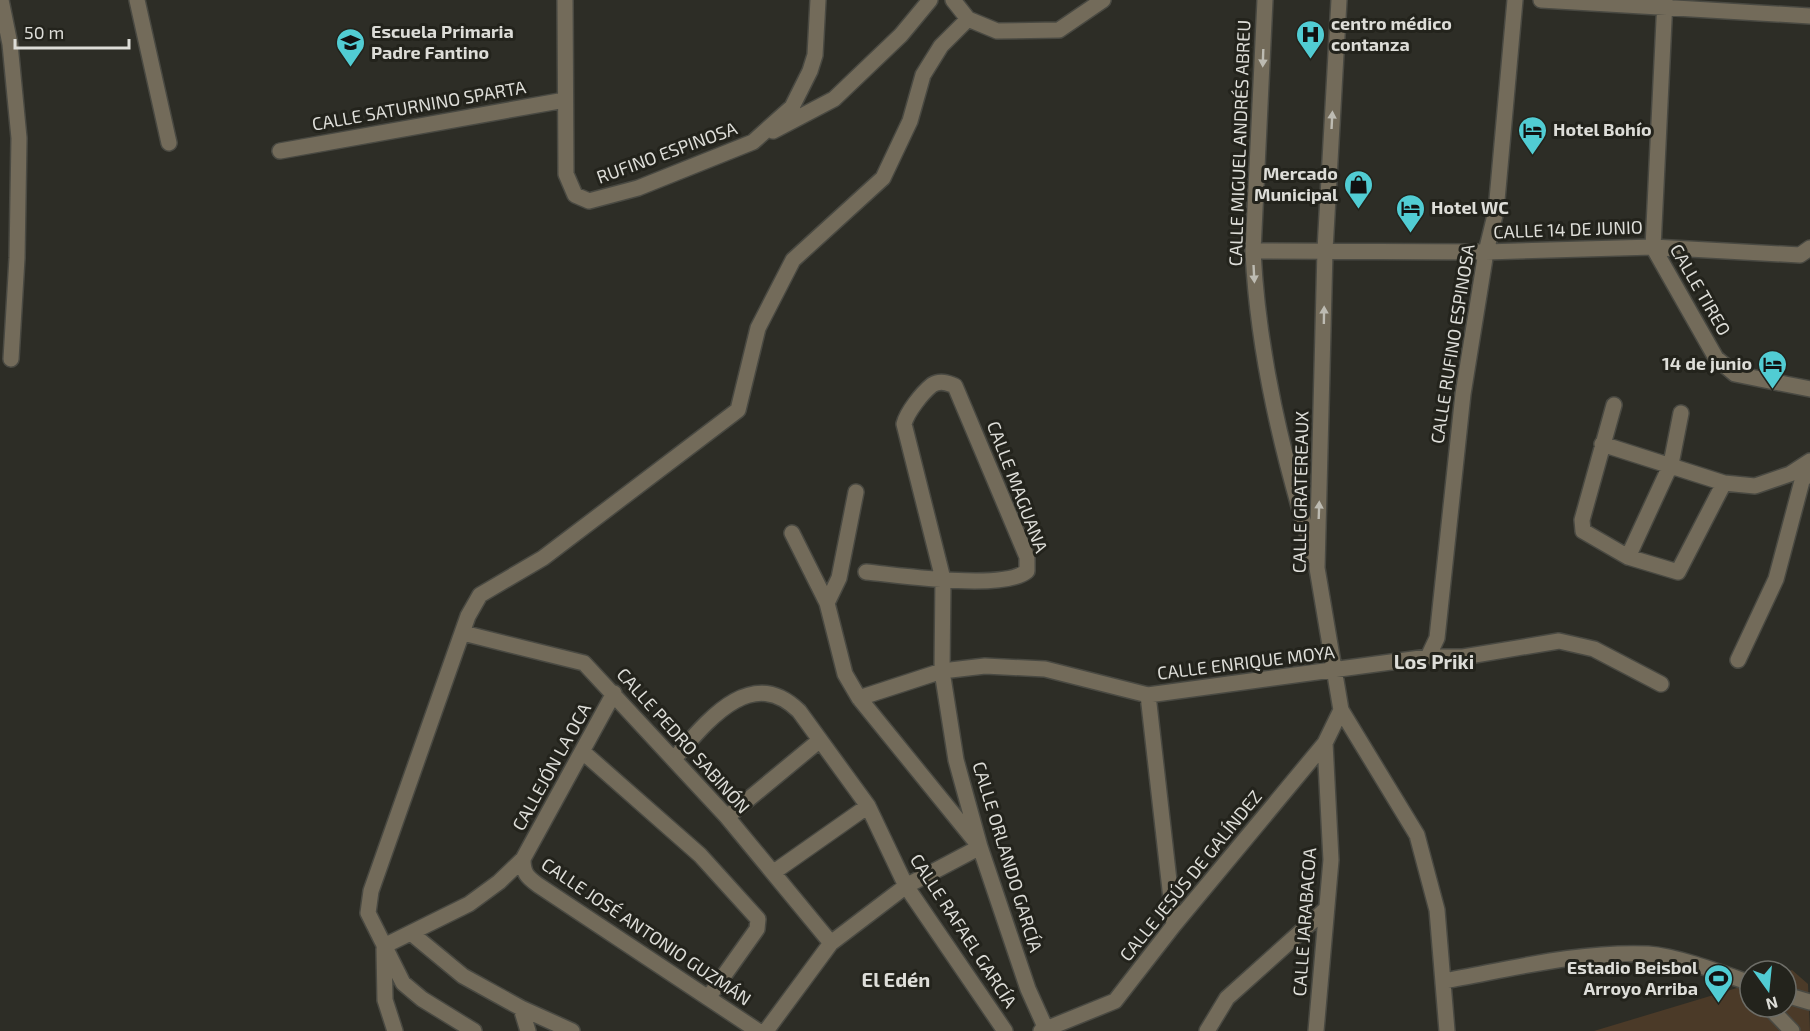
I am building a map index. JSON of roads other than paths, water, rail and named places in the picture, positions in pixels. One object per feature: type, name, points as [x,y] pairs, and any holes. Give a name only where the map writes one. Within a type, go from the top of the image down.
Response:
[{"type":"street","points":[[1,0],[5,45],[19,138],[17,258],[11,359]]},
{"type":"street","points":[[137,0],[169,143]]},
{"type":"street","points":[[565,0],[565,100]]},
{"type":"street","name":"RUFINO ESPINOSA","points":[[565,100],[566,174],[575,195],[589,201],[638,188],[753,142],[792,107],[815,56],[818,0]]},
{"type":"street","points":[[753,142],[834,99],[901,35],[930,0]]},
{"type":"street","points":[[953,0],[968,19],[998,31],[1059,30],[1104,0]]},
{"type":"street","name":"CALLE MIGUEL ANDRÉS ABREU","points":[[1265,0],[1253,251],[1256,303],[1286,469],[1317,568]]},
{"type":"street","name":"CALLE GRATEREAUX","points":[[1339,0],[1325,250],[1317,568],[1341,710],[1417,834],[1437,910],[1447,1031]]},
{"type":"street","name":"CALLE RUFINO ESPINOSA","points":[[1428,657],[1437,638],[1463,394],[1486,252],[1496,211],[1515,0]]},
{"type":"street","points":[[1541,0],[1665,4],[1810,16]]},
{"type":"street","points":[[1653,247],[1665,4]]},
{"type":"street","points":[[474,1031],[422,999],[403,983],[368,912],[371,891],[464,633],[468,616],[480,595],[543,558],[738,410],[758,328],[793,260],[883,178],[910,121],[923,75],[941,46],[968,19]]},
{"type":"street","name":"CALLE SATURNINO SPARTA","points":[[280,151],[565,100]]},
{"type":"street","name":"CALLE 14 DE JUNIO","points":[[1253,251],[1486,252],[1653,247],[1800,255],[1810,248]]},
{"type":"street","name":"CALLE TIREO","points":[[1653,247],[1716,358],[1735,374],[1810,389]]},
{"type":"street","name":"CALLE MAGUANA","points":[[866,572],[999,581],[1020,577],[1027,571],[1027,557],[956,386],[945,382],[933,384],[906,416],[904,424],[909,445]]},
{"type":"street","points":[[1614,405],[1582,520],[1583,531],[1628,557],[1678,572],[1724,483]]},
{"type":"street","points":[[1628,557],[1671,464],[1681,413]]},
{"type":"street","points":[[1602,444],[1671,464],[1724,483],[1755,486],[1790,474],[1810,461]]},
{"type":"street","name":"CALLE ORLANDO GARCÍA","points":[[909,445],[943,579],[942,671],[956,760],[980,847],[1043,1030]]},
{"type":"street","points":[[1738,660],[1776,579],[1802,481],[1810,471]]},
{"type":"street","points":[[827,603],[838,578],[856,492]]},
{"type":"street","points":[[766,1031],[831,943],[906,886],[980,847],[859,698],[845,674],[827,603],[792,533]]},
{"type":"street","name":"CALLE PEDRO SABINÓN","points":[[464,633],[584,663],[727,817],[831,943]]},
{"type":"street","name":"CALLE ENRIQUE MOYA","points":[[859,698],[942,671],[985,666],[1045,669],[1148,695],[1428,657],[1463,657],[1559,641],[1602,652],[1661,684]]},
{"type":"street","name":"CALLEJÓN LA OCA","points":[[384,946],[468,904],[499,882],[523,859],[614,693]]},
{"type":"street","name":"CALLE RAFAEL GARCÍA","points":[[674,759],[724,705],[759,694],[786,698],[868,806],[906,886],[1005,1031]]},
{"type":"street","points":[[1148,695],[1174,925]]},
{"type":"street","name":"CALLE JESÚS DE GALÍNDEZ","points":[[1043,1030],[1115,1001],[1174,925],[1325,743],[1341,710]]},
{"type":"street","points":[[727,817],[820,740]]},
{"type":"street","name":"CALLE JARABACOA","points":[[1316,1031],[1331,860],[1325,743]]},
{"type":"street","points":[[583,752],[700,855],[758,919],[757,929],[708,998]]},
{"type":"street","points":[[774,872],[868,806]]},
{"type":"street","name":"CALLE JOSÉ ANTONIO GUZMÁN","points":[[523,859],[523,870],[527,877],[758,1031]]},
{"type":"street","points":[[1207,1031],[1227,998],[1326,909]]},
{"type":"street","points":[[411,933],[463,976],[521,1008],[572,1031]]},
{"type":"street","points":[[384,946],[385,1000],[395,1031]]},
{"type":"street","points":[[1443,981],[1594,955],[1651,954],[1720,972],[1738,980]]},
{"type":"street","points":[[521,1008],[528,1031]]},
{"type":"street","points":[[1780,1019],[1792,1031]]},
{"type":"place","name":"centro médico contanza","points":[[1310,60]]},
{"type":"place","name":"Escuela Primaria Padre Fantino","points":[[350,68]]},
{"type":"place","name":"Hotel Bohío","points":[[1532,156]]},
{"type":"place","name":"Mercado Municipal","points":[[1359,210]]},
{"type":"place","name":"Hotel WC","points":[[1410,234]]},
{"type":"place","name":"14 de junio","points":[[1773,390]]},
{"type":"place","name":"Estadio Beisbol Arroyo Arriba","points":[[1719,1004]]},
{"type":"district","name":"Los Priki","points":[[1434,662]]},
{"type":"district","name":"El Edén","points":[[896,980]]}]
